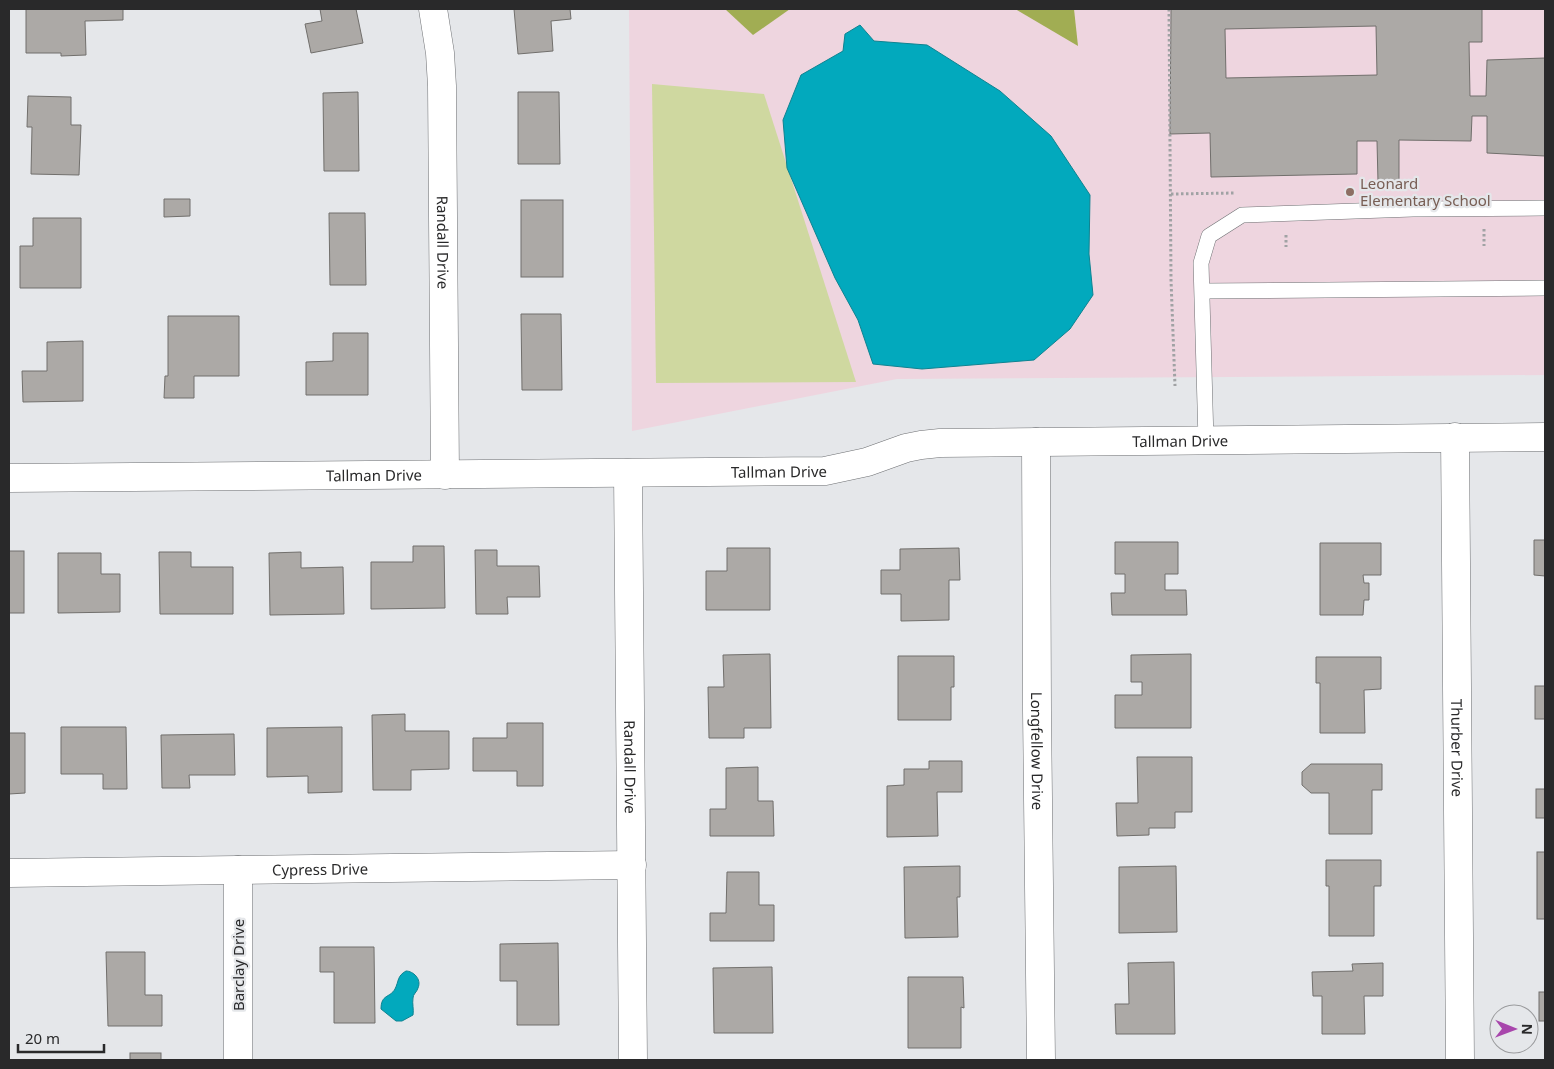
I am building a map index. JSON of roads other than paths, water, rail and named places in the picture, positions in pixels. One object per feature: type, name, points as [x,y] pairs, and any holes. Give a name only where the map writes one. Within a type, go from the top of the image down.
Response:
[{"type":"street","name":"Randall Drive","points":[[433,9],[440,53],[442,86],[446,475]]},
{"type":"street","name":"Thurber Drive","points":[[1455,437],[1460,1060]]},
{"type":"street","name":"Tallman Drive","points":[[9,478],[824,471],[867,462],[906,448],[940,443],[1545,437]]},
{"type":"street","name":"Longfellow Drive","points":[[1036,442],[1040,1060]]},
{"type":"street","name":"Randall Drive","points":[[628,473],[633,1060]]},
{"type":"street","name":"Cypress Drive","points":[[9,873],[632,864]]},
{"type":"street","name":"Barclay Drive","points":[[238,870],[238,1060]]},
{"type":"lane","points":[[1206,441],[1202,263],[1209,236],[1242,215],[1405,209],[1545,208]]},
{"type":"lane","points":[[1203,291],[1545,288]]},
{"type":"water","points":[[860,25],[874,41],[927,45],[1000,91],[1051,136],[1090,195],[1089,254],[1093,295],[1070,329],[1034,360],[922,369],[873,364],[858,320],[835,278],[787,168],[783,120],[801,75],[843,51],[845,34]]},
{"type":"water","points":[[406,971],[414,974],[419,982],[413,997],[413,1015],[402,1021],[396,1021],[381,1009],[381,1004],[384,998],[393,992],[400,977]]},
{"type":"place","name":"Leonard Elementary School","points":[[1350,192]]}]
